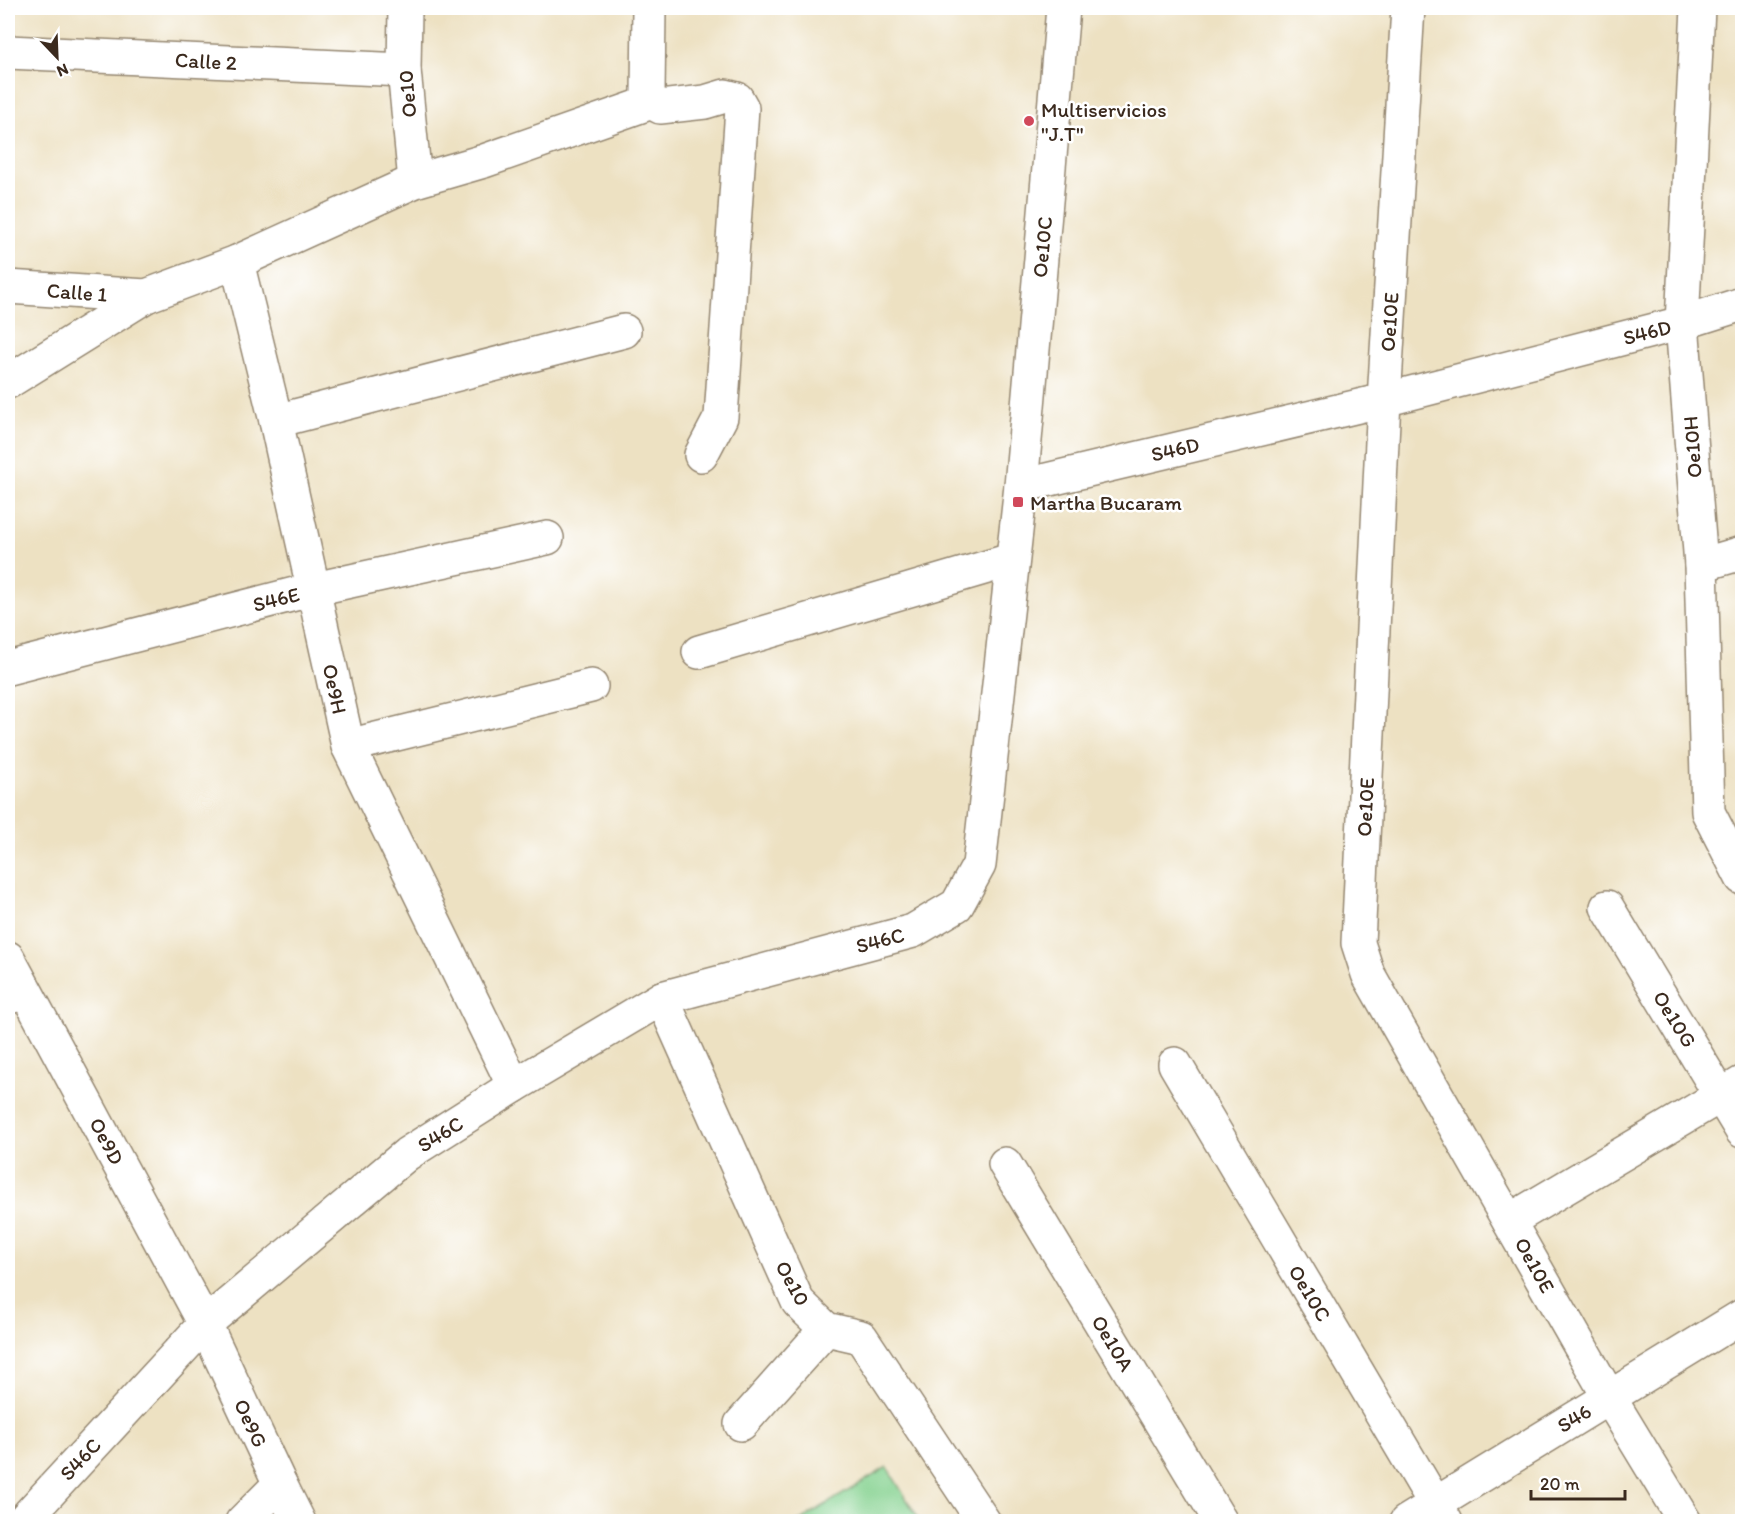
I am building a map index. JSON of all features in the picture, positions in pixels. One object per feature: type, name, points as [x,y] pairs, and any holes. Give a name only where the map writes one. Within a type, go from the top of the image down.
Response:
[{"type":"street","name":"Oe10","points":[[405,8],[404,70],[415,181]]},
{"type":"street","points":[[649,8],[648,95],[652,102],[660,107],[705,102],[725,96],[737,99],[742,108],[721,417],[701,455]]},
{"type":"street","name":"Oe10C","points":[[1021,486],[1063,8]]},
{"type":"street","name":"Oe10E","points":[[1408,8],[1384,400],[1358,943],[1368,974],[1609,1397],[1685,1521]]},
{"type":"street","name":"Oe10H","points":[[1698,8],[1682,323],[1701,565],[1708,812],[1743,878]]},
{"type":"street","name":"Calle 2","points":[[8,52],[404,70]]},
{"type":"street","points":[[8,382],[146,296],[237,262],[415,181],[484,161],[652,102]]},
{"type":"street","name":"Oe9H","points":[[237,262],[276,421],[348,746],[514,1086]]},
{"type":"street","name":"Calle 1","points":[[8,287],[146,296]]},
{"type":"street","name":"S46D","points":[[1021,486],[1384,400],[1682,323],[1743,304]]},
{"type":"street","points":[[276,421],[624,331]]},
{"type":"street","points":[[699,652],[1011,560],[1021,486]]},
{"type":"street","name":"S46E","points":[[8,668],[314,589],[547,538]]},
{"type":"street","points":[[1701,565],[1743,553]]},
{"type":"street","name":"S46C","points":[[22,1521],[205,1324],[407,1154],[514,1086],[662,998],[913,931],[957,905],[979,865],[1011,560]]},
{"type":"street","points":[[348,746],[591,686]]},
{"type":"street","name":"Oe10G","points":[[1607,907],[1732,1089],[1743,1131]]},
{"type":"street","name":"Oe9D","points":[[8,958],[19,1002],[205,1324]]},
{"type":"street","name":"Oe10","points":[[662,998],[798,1302],[826,1329]]},
{"type":"street","name":"Oe10C","points":[[1175,1064],[1440,1512]]},
{"type":"street","points":[[1509,1221],[1732,1089]]},
{"type":"street","name":"Oe10A","points":[[1005,1164],[1221,1521]]},
{"type":"street","name":"S46","points":[[1406,1521],[1440,1512],[1609,1397],[1743,1316]]},
{"type":"street","name":"Oe9G","points":[[205,1324],[299,1521]]},
{"type":"street","points":[[741,1424],[826,1329],[861,1337],[984,1521]]},
{"type":"street","points":[[242,1521],[280,1484]]},
{"type":"green space","points":[[887,1467],[920,1521],[799,1521]]},
{"type":"place","name":"Multiservicios \"J.T\"","points":[[1029,121]]},
{"type":"place","name":"Martha Bucaram","points":[[1018,502]]}]
